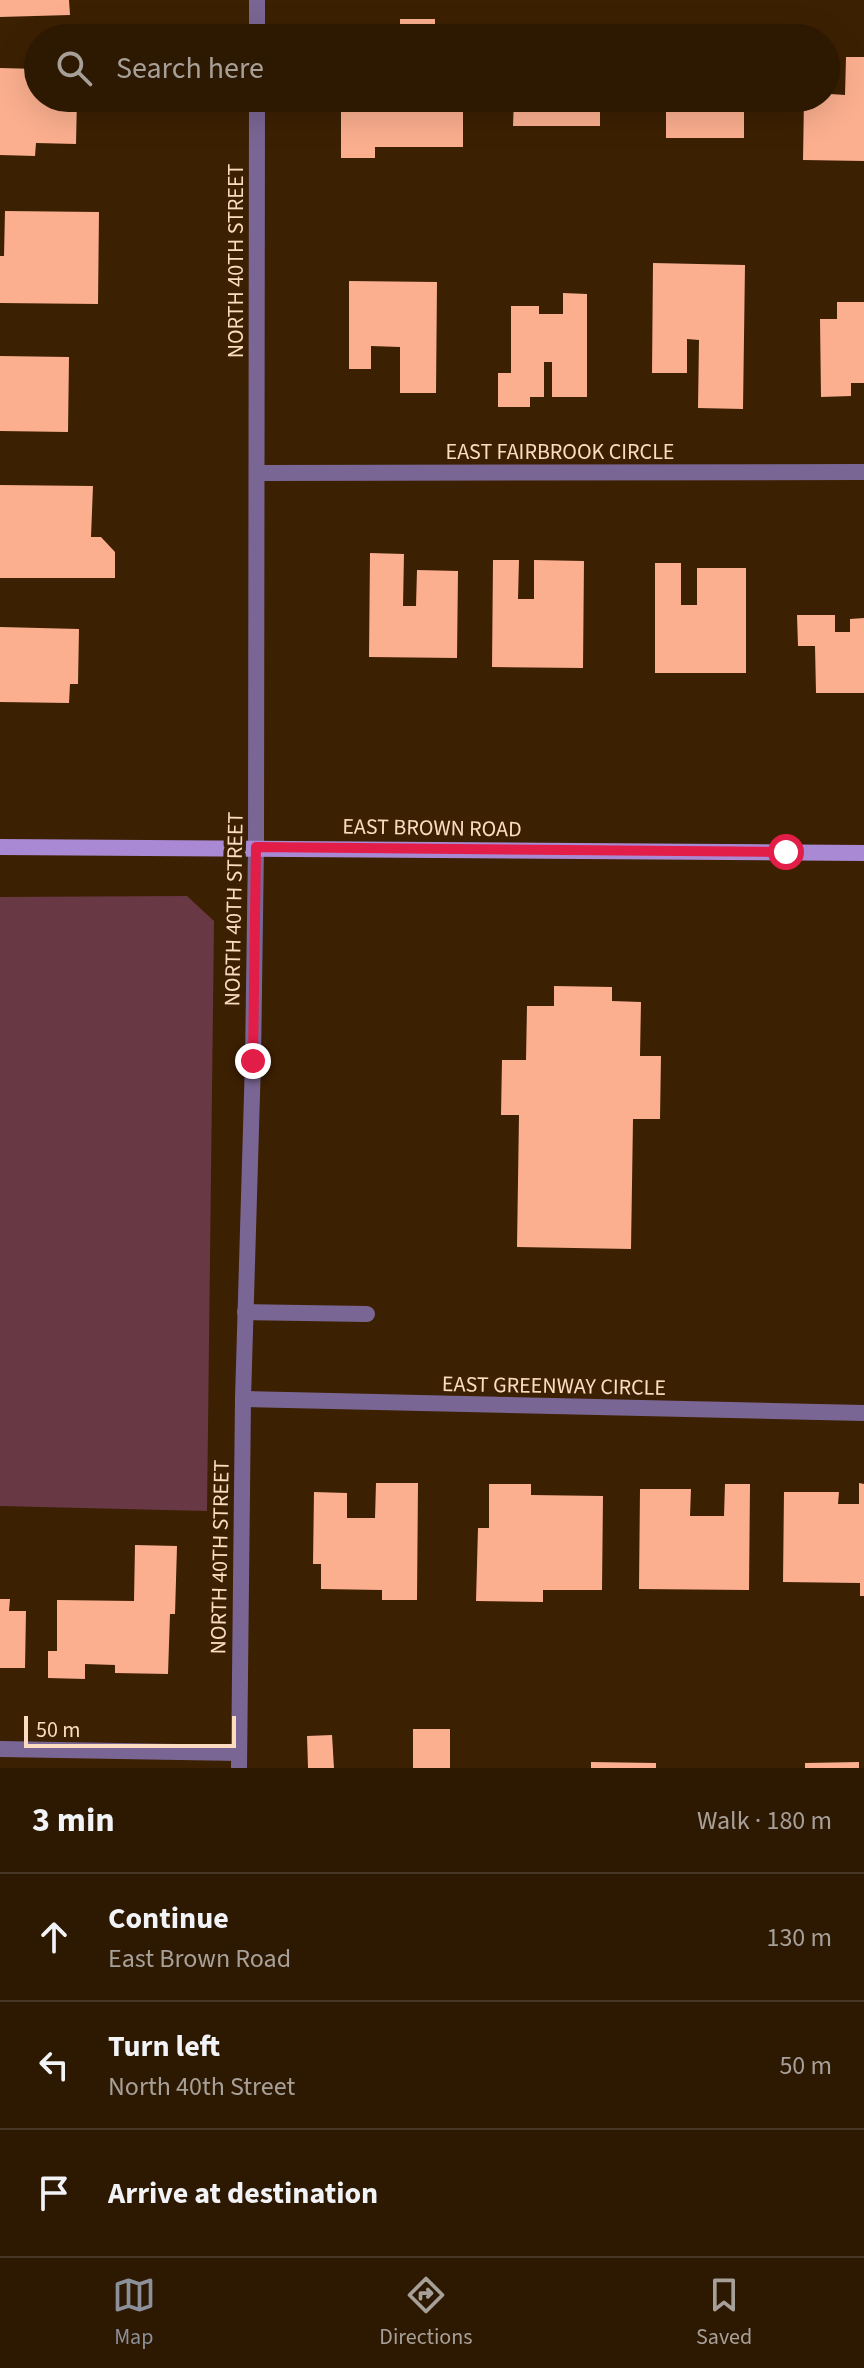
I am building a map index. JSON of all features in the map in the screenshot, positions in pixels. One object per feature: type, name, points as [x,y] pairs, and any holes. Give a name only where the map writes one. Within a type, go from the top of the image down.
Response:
[{"type":"main road","name":"EAST BROWN ROAD","points":[[0,847],[864,853]]},
{"type":"street","points":[[257,0],[257,24]]},
{"type":"street","name":"NORTH 40TH STREET","points":[[239,1761],[243,1399],[256,847],[257,112]]},
{"type":"street","name":"EAST FAIRBROOK CIRCLE","points":[[257,473],[864,472]]},
{"type":"street","points":[[245,1312],[367,1314]]},
{"type":"street","name":"EAST GREENWAY CIRCLE","points":[[243,1399],[864,1413]]},
{"type":"street","points":[[0,1749],[239,1761]]},
{"type":"shaded area","points":[[187,896],[214,921],[207,1511],[0,1506],[0,897]]},
{"type":"building","points":[[0,0],[69,0],[70,15],[0,17]]},
{"type":"building","points":[[400,19],[435,19],[435,24],[400,24]]},
{"type":"building","points":[[846,57],[864,57],[864,161],[803,160],[804,112],[840,112],[840,95],[845,95]]},
{"type":"building","points":[[0,68],[24,69],[24,112],[77,112],[76,144],[36,143],[35,156],[0,155]]},
{"type":"building","points":[[341,112],[463,112],[463,147],[375,147],[375,158],[341,158]]},
{"type":"building","points":[[514,112],[600,112],[600,126],[513,126]]},
{"type":"building","points":[[666,112],[744,112],[744,138],[666,138]]},
{"type":"building","points":[[5,211],[99,212],[98,304],[0,303],[0,256],[4,256]]},
{"type":"building","points":[[653,263],[745,265],[743,409],[698,408],[699,340],[687,339],[687,373],[652,373]]},
{"type":"building","points":[[349,281],[437,282],[436,393],[400,393],[400,347],[371,346],[371,369],[349,369]]},
{"type":"building","points":[[563,293],[587,294],[587,397],[552,397],[552,362],[544,362],[544,397],[530,397],[530,407],[498,407],[498,373],[511,373],[511,306],[539,306],[539,314],[563,314]]},
{"type":"building","points":[[837,302],[864,302],[864,383],[851,383],[851,396],[821,397],[820,319],[837,319]]},
{"type":"building","points":[[0,356],[69,357],[68,432],[0,431]]},
{"type":"building","points":[[0,485],[93,486],[91,537],[101,537],[115,552],[115,578],[0,578]]},
{"type":"building","points":[[370,553],[404,554],[403,606],[416,606],[417,570],[458,571],[457,658],[369,657]]},
{"type":"building","points":[[493,560],[519,560],[518,599],[534,599],[534,560],[584,561],[583,668],[492,667]]},
{"type":"building","points":[[655,563],[681,563],[681,605],[697,605],[697,568],[746,568],[746,673],[655,673]]},
{"type":"building","points":[[797,615],[835,615],[835,632],[850,632],[850,619],[864,618],[864,693],[816,693],[815,646],[798,646]]},
{"type":"building","points":[[0,627],[79,629],[78,684],[70,684],[69,703],[0,702]]},
{"type":"building","points":[[554,986],[612,987],[612,1001],[641,1002],[640,1056],[661,1056],[660,1119],[633,1119],[631,1249],[517,1247],[519,1115],[501,1115],[502,1060],[526,1060],[527,1006],[554,1006]]},
{"type":"building","points":[[376,1483],[418,1483],[417,1600],[382,1600],[382,1590],[321,1589],[321,1564],[313,1564],[314,1492],[347,1493],[347,1518],[375,1518]]},
{"type":"building","points":[[859,1483],[864,1484],[864,1596],[860,1596],[860,1583],[783,1582],[784,1492],[839,1492],[838,1504],[859,1504]]},
{"type":"building","points":[[489,1484],[531,1484],[531,1495],[603,1496],[602,1590],[543,1590],[543,1602],[476,1601],[478,1528],[489,1528]]},
{"type":"building","points":[[725,1484],[750,1484],[749,1590],[639,1589],[640,1489],[691,1489],[690,1516],[724,1516]]},
{"type":"building","points":[[135,1545],[177,1546],[175,1614],[170,1614],[168,1674],[115,1673],[115,1665],[85,1664],[85,1679],[48,1678],[48,1651],[57,1651],[57,1600],[134,1601]]},
{"type":"building","points":[[0,1599],[10,1599],[9,1611],[26,1611],[25,1668],[0,1668]]},
{"type":"building","points":[[413,1729],[450,1729],[450,1768],[413,1768]]},
{"type":"building","points":[[332,1735],[334,1768],[308,1768],[307,1736]]},
{"type":"building","points":[[591,1762],[656,1763],[656,1768],[591,1768]]},
{"type":"building","points":[[859,1762],[859,1768],[805,1768],[805,1763]]},
{"type":"route","points":[[253,1061],[256,847],[786,852]]}]
